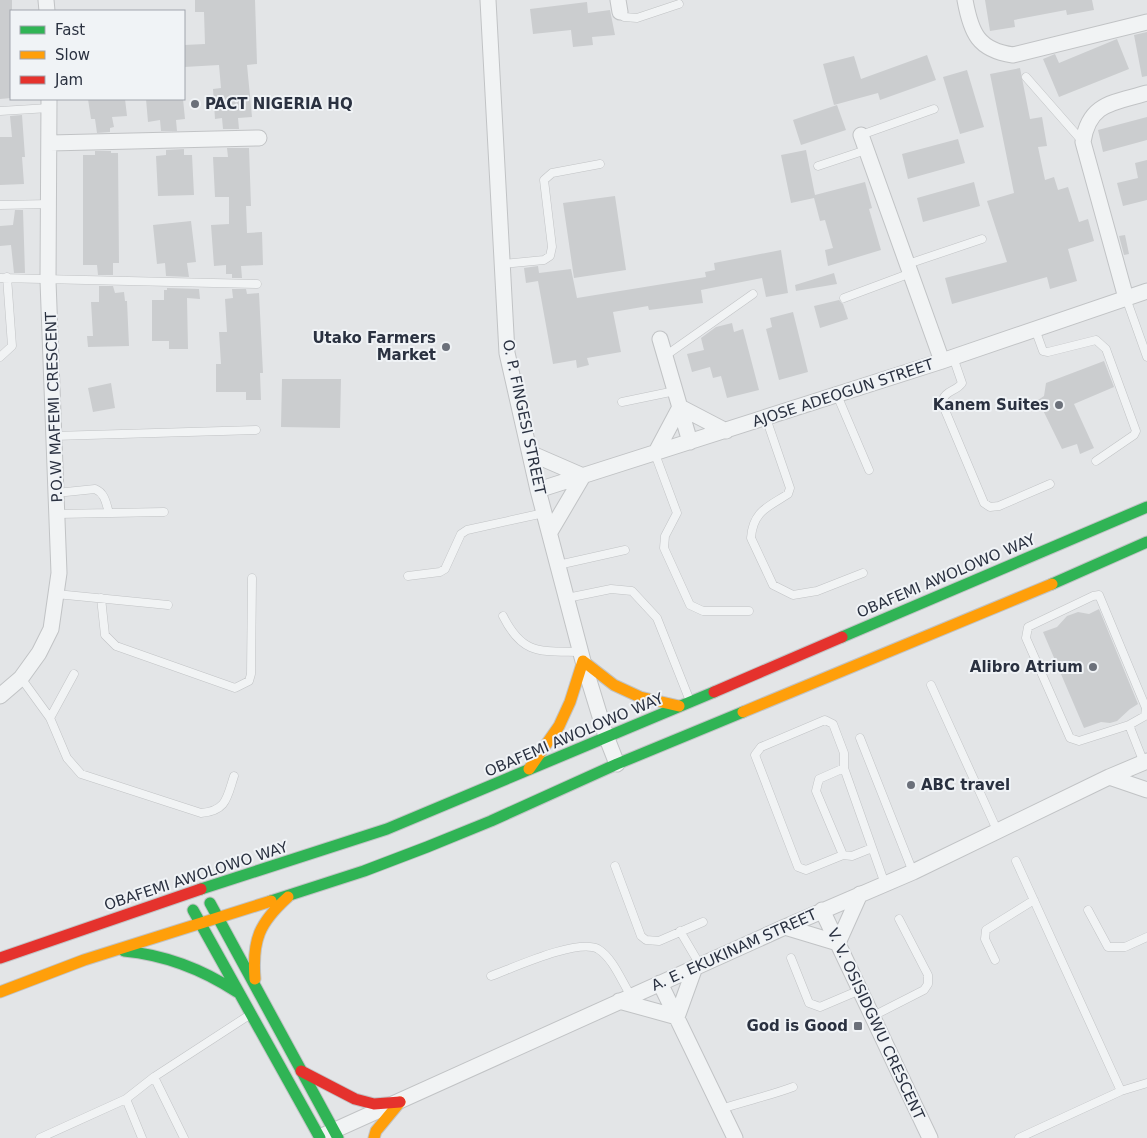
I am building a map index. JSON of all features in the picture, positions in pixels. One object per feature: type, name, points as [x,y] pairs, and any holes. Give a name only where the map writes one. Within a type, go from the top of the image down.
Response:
[{"type":"main road","name":"OBAFEMI AWOLOWO WAY","points":[[0,958],[202,888],[387,829],[1147,507]]},
{"type":"main road","points":[[0,992],[114,950],[216,916],[364,871],[436,843],[618,764],[1018,599],[1147,542]]},
{"type":"main road","points":[[530,769],[559,726],[570,702],[582,657],[614,685],[640,697],[684,703]]},
{"type":"main road","points":[[202,888],[336,1134]]},
{"type":"main road","points":[[185,894],[320,1137]]},
{"type":"main road","points":[[256,989],[252,953],[258,931],[269,913],[292,894]]},
{"type":"main road","points":[[114,950],[152,953],[172,959],[212,974],[243,996]]},
{"type":"main road","points":[[301,1070],[355,1099],[374,1104],[400,1102]]},
{"type":"main road","points":[[374,1138],[376,1130],[400,1102]]},
{"type":"street","name":"O. P. FINGESI STREET","points":[[488,0],[507,354],[538,490],[582,657],[606,736],[618,764]]},
{"type":"street","points":[[965,0],[973,33],[980,42],[1001,53],[1014,55],[1147,22]]},
{"type":"street","points":[[1126,298],[1083,142],[1085,128],[1091,116],[1100,107],[1147,93]]},
{"type":"street","name":"P.O.W MAFEMI CRESCENT","points":[[0,696],[21,678],[39,653],[51,629],[59,573],[48,281],[50,204],[49,103]]},
{"type":"street","points":[[861,135],[909,269],[948,359]]},
{"type":"street","points":[[50,143],[259,138]]},
{"type":"street","name":"AJOSE ADEOGUN STREET","points":[[538,490],[948,359],[1147,291]]},
{"type":"street","points":[[660,339],[690,442]]},
{"type":"street","points":[[680,407],[726,431]]},
{"type":"street","points":[[655,454],[680,407]]},
{"type":"street","points":[[530,453],[583,476],[550,532]]},
{"type":"street","name":"A. E. EKUKINAM STREET","points":[[320,1137],[336,1134],[400,1102],[660,983],[822,910],[913,872],[997,830],[1145,762]]},
{"type":"street","points":[[1109,777],[1147,790]]},
{"type":"street","points":[[786,926],[838,943],[860,894]]},
{"type":"street","name":"V. V. OSISIDGWU CRESCENT","points":[[822,910],[930,1138]]},
{"type":"street","points":[[677,1017],[698,966]]},
{"type":"street","points":[[660,983],[735,1138]]},
{"type":"street","points":[[625,999],[677,1017]]},
{"type":"lane","points":[[619,6],[624,17],[637,18],[679,4]]},
{"type":"lane","points":[[1026,77],[1083,142]]},
{"type":"lane","points":[[0,110],[49,103]]},
{"type":"lane","points":[[861,135],[934,109]]},
{"type":"lane","points":[[818,166],[866,150]]},
{"type":"lane","points":[[502,264],[544,260],[550,256],[552,247],[544,180],[546,176],[552,173],[600,164]]},
{"type":"lane","points":[[0,205],[50,204]]},
{"type":"lane","points":[[844,298],[982,239]]},
{"type":"lane","points":[[0,357],[12,346],[3,278],[48,281],[257,284]]},
{"type":"lane","points":[[664,356],[752,294]]},
{"type":"lane","points":[[1126,298],[1147,357]]},
{"type":"lane","points":[[1138,330],[1147,328]]},
{"type":"lane","points":[[1035,329],[1043,351],[1048,352],[1096,340],[1106,349],[1136,431],[1134,435],[1096,461]]},
{"type":"lane","points":[[948,359],[961,384],[946,394],[942,403],[984,503],[990,507],[999,506],[1050,484]]},
{"type":"lane","points":[[622,402],[675,391]]},
{"type":"lane","points":[[837,395],[869,470]]},
{"type":"lane","points":[[766,418],[790,488],[788,494],[761,510],[752,532],[751,538],[773,585],[793,595],[817,591],[863,572]]},
{"type":"lane","points":[[54,436],[256,430]]},
{"type":"lane","points":[[655,454],[678,513],[665,536],[664,548],[690,605],[703,611],[748,611]]},
{"type":"lane","points":[[56,493],[95,489],[104,494],[109,513]]},
{"type":"lane","points":[[58,514],[164,512]]},
{"type":"lane","points":[[408,576],[445,569],[461,534],[467,530],[544,513]]},
{"type":"lane","points":[[558,565],[625,550]]},
{"type":"lane","points":[[102,598],[106,634],[116,646],[235,688],[249,681],[251,674],[252,578]]},
{"type":"lane","points":[[567,598],[611,589],[632,591],[656,618],[684,703]]},
{"type":"lane","points":[[56,594],[168,605]]},
{"type":"lane","points":[[1099,595],[1146,708],[1145,716],[1129,725],[1079,741],[1070,738],[1026,638],[1028,627],[1093,596],[1099,595]]},
{"type":"lane","points":[[503,616],[514,637],[537,651],[582,657]]},
{"type":"lane","points":[[50,718],[74,674]]},
{"type":"lane","points":[[21,678],[50,718],[67,758],[81,774],[201,813],[213,812],[224,805],[234,776]]},
{"type":"lane","points":[[931,685],[997,830]]},
{"type":"lane","points":[[872,848],[852,856],[843,854],[806,870],[798,867],[755,755],[761,748],[825,720],[833,724],[844,753],[844,768],[885,884]]},
{"type":"lane","points":[[1129,725],[1145,762]]},
{"type":"lane","points":[[860,738],[913,872]]},
{"type":"lane","points":[[843,854],[816,791],[816,785],[819,779],[844,768]]},
{"type":"lane","points":[[1016,861],[1122,1092]]},
{"type":"lane","points":[[615,866],[641,936],[646,940],[659,941],[703,922]]},
{"type":"lane","points":[[995,960],[985,939],[986,930],[1034,900]]},
{"type":"lane","points":[[1088,910],[1108,947],[1125,947],[1147,937]]},
{"type":"lane","points":[[873,1016],[924,990],[928,984],[928,975],[899,919]]},
{"type":"lane","points":[[680,931],[698,966]]},
{"type":"lane","points":[[491,976],[566,950],[585,946],[598,949],[609,961],[625,999]]},
{"type":"lane","points":[[791,958],[809,1003],[814,1006],[820,1007],[860,990]]},
{"type":"lane","points":[[40,1138],[126,1099],[154,1077],[252,1013]]},
{"type":"lane","points":[[154,1077],[184,1138]]},
{"type":"lane","points":[[1019,1138],[1122,1092],[1147,1083]]},
{"type":"lane","points":[[721,1109],[744,1101],[757,1100],[793,1087]]},
{"type":"lane","points":[[126,1099],[142,1138]]},
{"type":"building","points":[[0,0],[12,0],[12,10],[10,10],[10,98],[0,99]]},
{"type":"building","points":[[195,0],[255,0],[257,64],[247,65],[252,117],[238,118],[239,129],[223,129],[222,118],[215,119],[213,89],[221,88],[219,65],[185,67],[185,45],[205,44],[204,12],[195,12]]},
{"type":"building","points":[[985,0],[1092,0],[1094,10],[1067,15],[1066,10],[1014,20],[1015,27],[990,31]]},
{"type":"building","points":[[587,2],[588,13],[610,10],[615,35],[592,37],[593,45],[573,47],[571,30],[533,34],[530,9]]},
{"type":"building","points":[[1147,32],[1147,76],[1142,77],[1134,35]]},
{"type":"building","points":[[1117,39],[1129,69],[1059,97],[1043,59],[1055,54],[1059,63]]},
{"type":"building","points":[[927,55],[936,80],[880,100],[878,93],[834,105],[823,64],[854,56],[861,79]]},
{"type":"building","points":[[1020,68],[1030,119],[1042,117],[1047,146],[1038,147],[1045,180],[1054,177],[1058,190],[1068,187],[1079,222],[1088,219],[1094,241],[1068,249],[1077,281],[1050,289],[1047,277],[952,304],[945,278],[1007,262],[987,201],[1014,193],[990,74]]},
{"type":"building","points":[[967,70],[984,127],[960,134],[943,77]]},
{"type":"building","points":[[88,100],[125,100],[127,116],[112,117],[114,127],[110,128],[110,132],[97,133],[95,119],[91,119]]},
{"type":"building","points":[[146,100],[183,100],[185,119],[176,120],[177,131],[161,131],[160,120],[148,122]]},
{"type":"building","points":[[837,105],[846,130],[801,145],[793,120]]},
{"type":"building","points":[[22,115],[25,157],[22,157],[24,184],[0,185],[0,137],[12,137],[10,116]]},
{"type":"building","points":[[1147,117],[1147,140],[1103,152],[1098,130]]},
{"type":"building","points":[[958,139],[965,163],[908,179],[902,154]]},
{"type":"building","points":[[227,148],[249,148],[251,206],[246,206],[247,233],[262,232],[263,265],[241,266],[242,278],[232,278],[232,274],[226,274],[226,265],[214,266],[211,225],[229,224],[229,197],[215,197],[213,157],[228,157]]},
{"type":"building","points":[[184,149],[184,155],[192,155],[194,195],[158,196],[156,156],[166,155],[166,150]]},
{"type":"building","points":[[806,150],[815,195],[865,182],[872,208],[869,209],[881,250],[828,266],[825,250],[833,248],[825,220],[820,221],[814,198],[791,203],[781,155]]},
{"type":"building","points":[[95,151],[118,153],[119,263],[113,263],[113,275],[98,275],[97,265],[83,265],[83,155],[95,155]]},
{"type":"building","points":[[1147,160],[1147,200],[1123,206],[1117,183],[1138,178],[1135,163]]},
{"type":"building","points":[[974,182],[980,206],[923,222],[917,198]]},
{"type":"building","points":[[615,196],[626,270],[574,278],[563,203]]},
{"type":"building","points":[[15,210],[23,210],[25,273],[14,273],[11,245],[0,246],[0,226],[13,225]]},
{"type":"building","points":[[191,221],[196,262],[187,263],[189,277],[166,276],[165,263],[157,264],[153,225]]},
{"type":"building","points":[[1125,235],[1129,254],[1124,255],[1119,236]]},
{"type":"building","points":[[781,250],[788,293],[766,297],[762,278],[701,290],[703,303],[649,310],[648,306],[613,312],[621,352],[587,358],[589,365],[577,368],[576,360],[553,364],[538,281],[526,283],[524,268],[538,266],[539,273],[571,269],[577,298],[706,277],[705,272],[715,270],[714,263]]},
{"type":"building","points":[[834,273],[837,284],[796,291],[795,285]]},
{"type":"building","points":[[99,286],[113,286],[115,293],[124,292],[125,301],[127,301],[129,346],[88,347],[87,336],[93,336],[91,302],[99,302]]},
{"type":"building","points":[[167,288],[199,289],[200,299],[187,298],[188,349],[169,349],[169,341],[152,341],[152,300],[164,300],[164,290],[167,290]]},
{"type":"building","points":[[232,289],[246,289],[247,294],[259,293],[263,373],[260,373],[261,400],[246,400],[246,392],[216,392],[216,364],[221,364],[219,332],[227,332],[225,299],[233,298]]},
{"type":"building","points":[[839,300],[843,304],[848,319],[820,328],[814,306]]},
{"type":"building","points":[[793,312],[808,372],[779,380],[766,329],[772,327],[770,318]]},
{"type":"building","points":[[732,323],[734,332],[743,329],[759,390],[727,398],[721,376],[713,378],[710,367],[692,372],[687,354],[704,350],[701,338],[716,327]]},
{"type":"building","name":"Kanem Suites","points":[[1104,361],[1114,387],[1074,404],[1094,448],[1080,454],[1077,444],[1062,449],[1038,400],[1044,396],[1046,383]]},
{"type":"building","points":[[282,379],[341,379],[340,428],[281,427]]},
{"type":"building","points":[[111,383],[115,408],[93,412],[88,388]]},
{"type":"building","name":"Alibro Atrium","points":[[1099,609],[1138,704],[1117,721],[1110,723],[1101,722],[1084,728],[1043,632],[1057,627],[1067,616],[1078,612],[1089,614]]},
{"type":"traffic: fast","points":[[842,637],[1147,507]]},
{"type":"traffic: fast","points":[[1052,584],[1147,542]]},
{"type":"traffic: fast","points":[[201,889],[387,829],[714,692]]},
{"type":"traffic: fast","points":[[271,901],[364,871],[427,847],[491,821],[617,764],[743,712]]},
{"type":"traffic: fast","points":[[210,903],[338,1138]]},
{"type":"traffic: fast","points":[[193,910],[320,1138]]},
{"type":"traffic: fast","points":[[124,951],[154,956],[183,964],[210,976],[237,992]]},
{"type":"traffic: slow","points":[[743,712],[1052,584]]},
{"type":"traffic: slow","points":[[529,769],[559,726],[570,702],[583,661],[614,685],[640,697],[679,706]]},
{"type":"traffic: slow","points":[[255,979],[256,943],[260,933],[270,915],[288,897]]},
{"type":"traffic: slow","points":[[0,992],[84,960],[271,901]]},
{"type":"traffic: slow","points":[[374,1138],[376,1131],[400,1102]]},
{"type":"traffic: jam","points":[[714,692],[842,637]]},
{"type":"traffic: jam","points":[[0,958],[201,889]]},
{"type":"traffic: jam","points":[[301,1071],[355,1099],[374,1104],[400,1102]]},
{"type":"place","name":"PACT NIGERIA HQ","points":[[195,104]]},
{"type":"place","name":"Utako Farmers Market","points":[[446,347]]},
{"type":"place","name":"Kanem Suites","points":[[1059,405]]},
{"type":"place","name":"Alibro Atrium","points":[[1093,667]]},
{"type":"place","name":"ABC travel","points":[[911,785]]},
{"type":"place","name":"God is Good","points":[[858,1026]]}]
